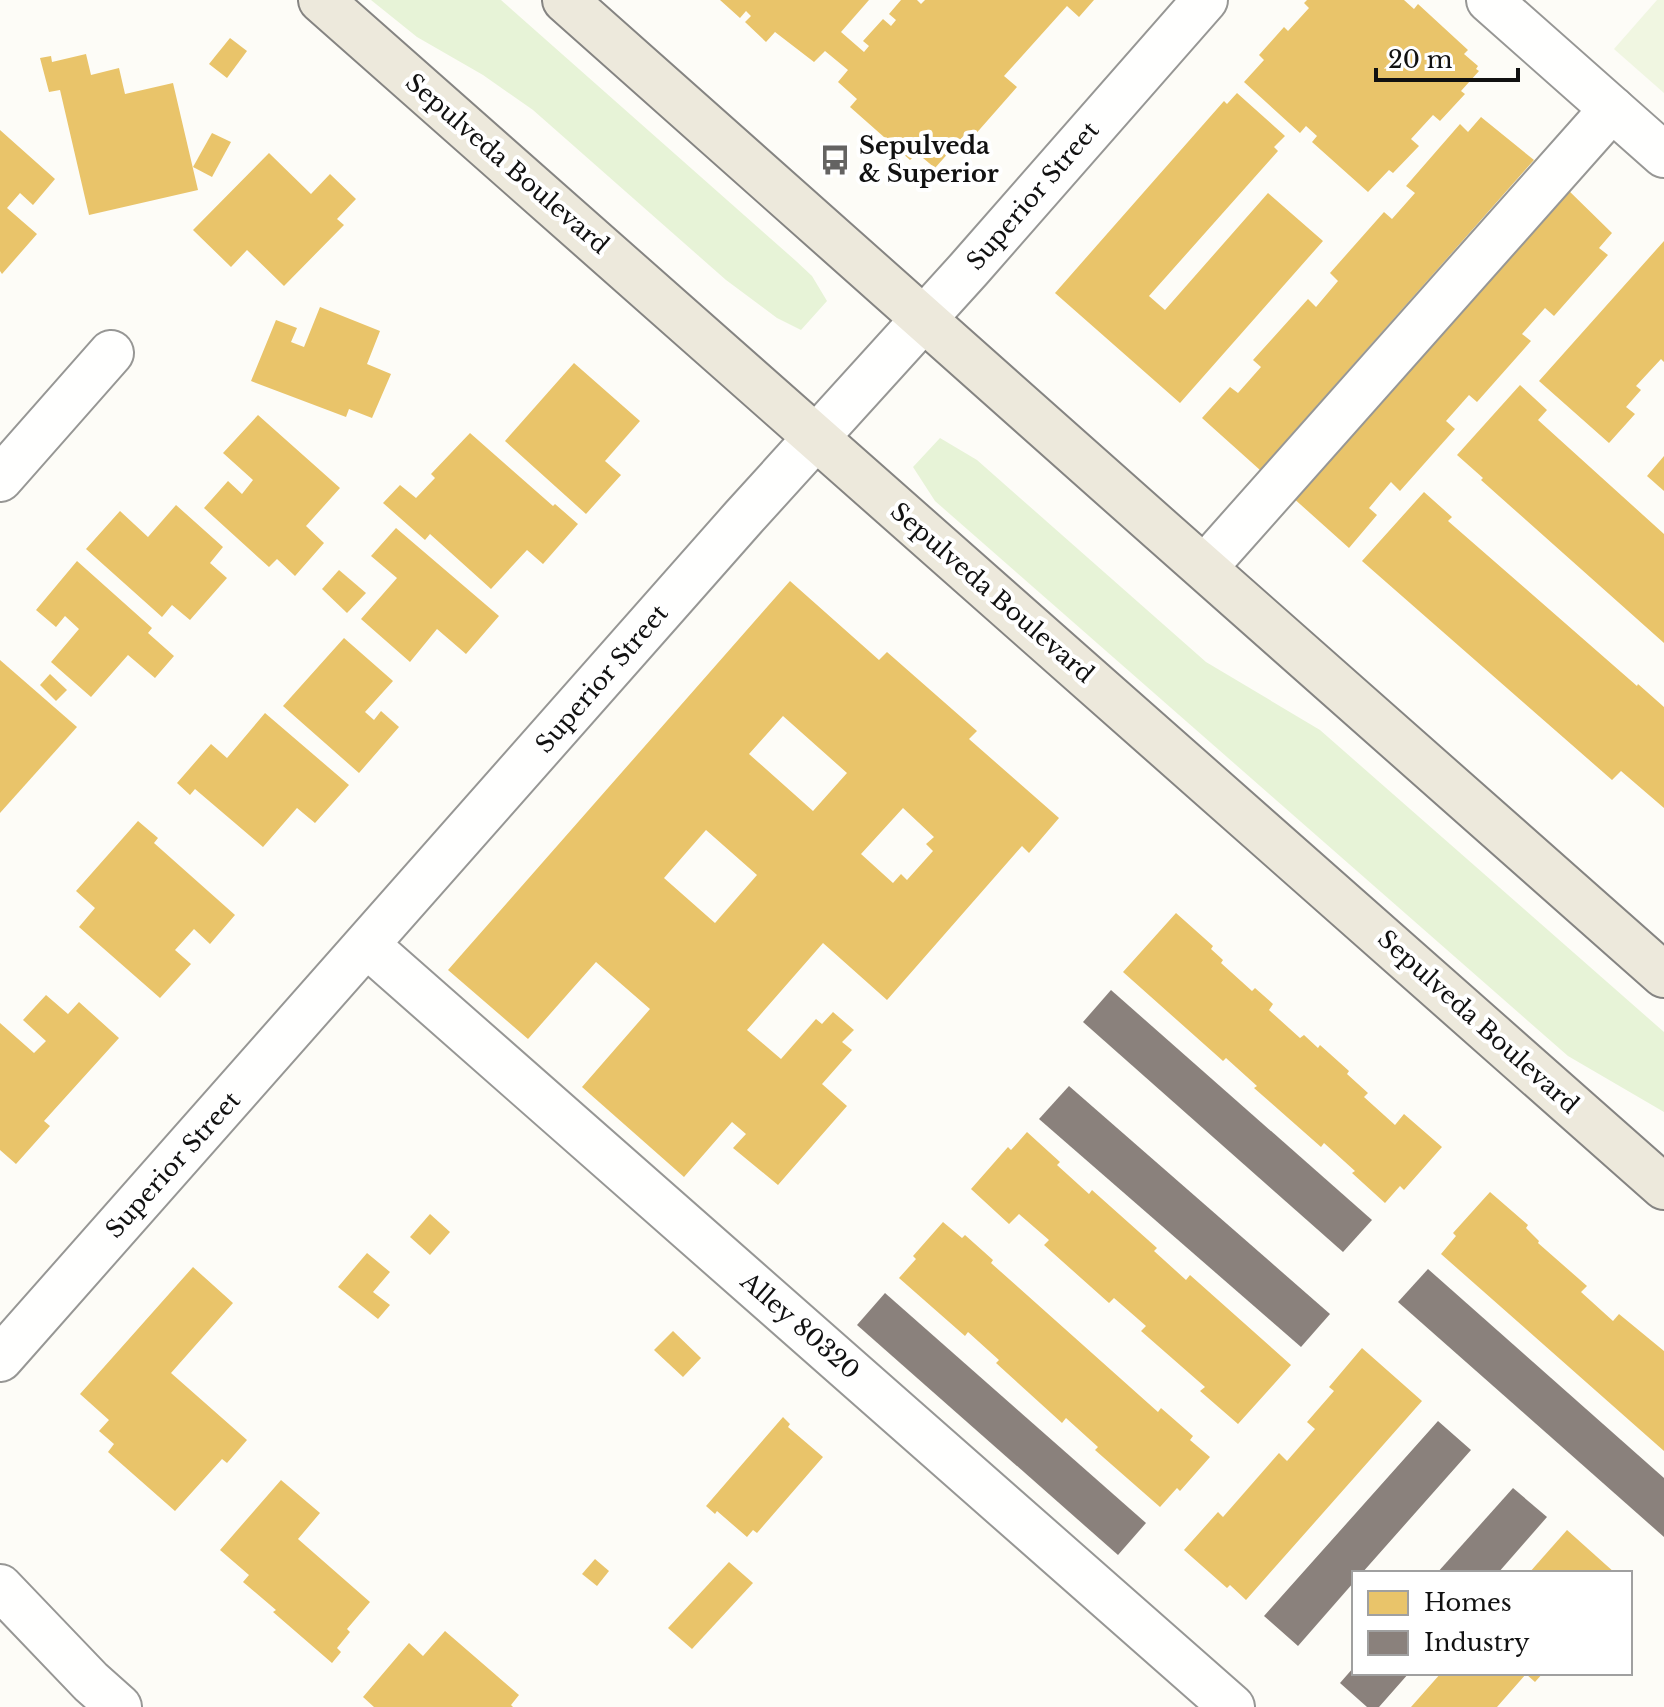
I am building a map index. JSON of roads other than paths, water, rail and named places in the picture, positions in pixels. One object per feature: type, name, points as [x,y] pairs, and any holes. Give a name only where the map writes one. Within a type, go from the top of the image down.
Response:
[{"type":"main road","name":"Sepulveda Boulevard","points":[[321,0],[1664,1187]]},
{"type":"main road","points":[[565,0],[923,322],[1205,567],[1664,975]]},
{"type":"street","name":"Superior Street","points":[[0,1359],[743,518],[923,322],[1205,0]]},
{"type":"street","points":[[1489,0],[1664,155]]},
{"type":"street","points":[[1205,567],[1612,109]]},
{"type":"street","points":[[0,479],[111,353]]},
{"type":"street","name":"Alley 80320","points":[[368,946],[1232,1707]]},
{"type":"street","points":[[0,1587],[119,1707]]},
{"type":"place","name":"Sepulveda & Superior","points":[[835,160]]}]
